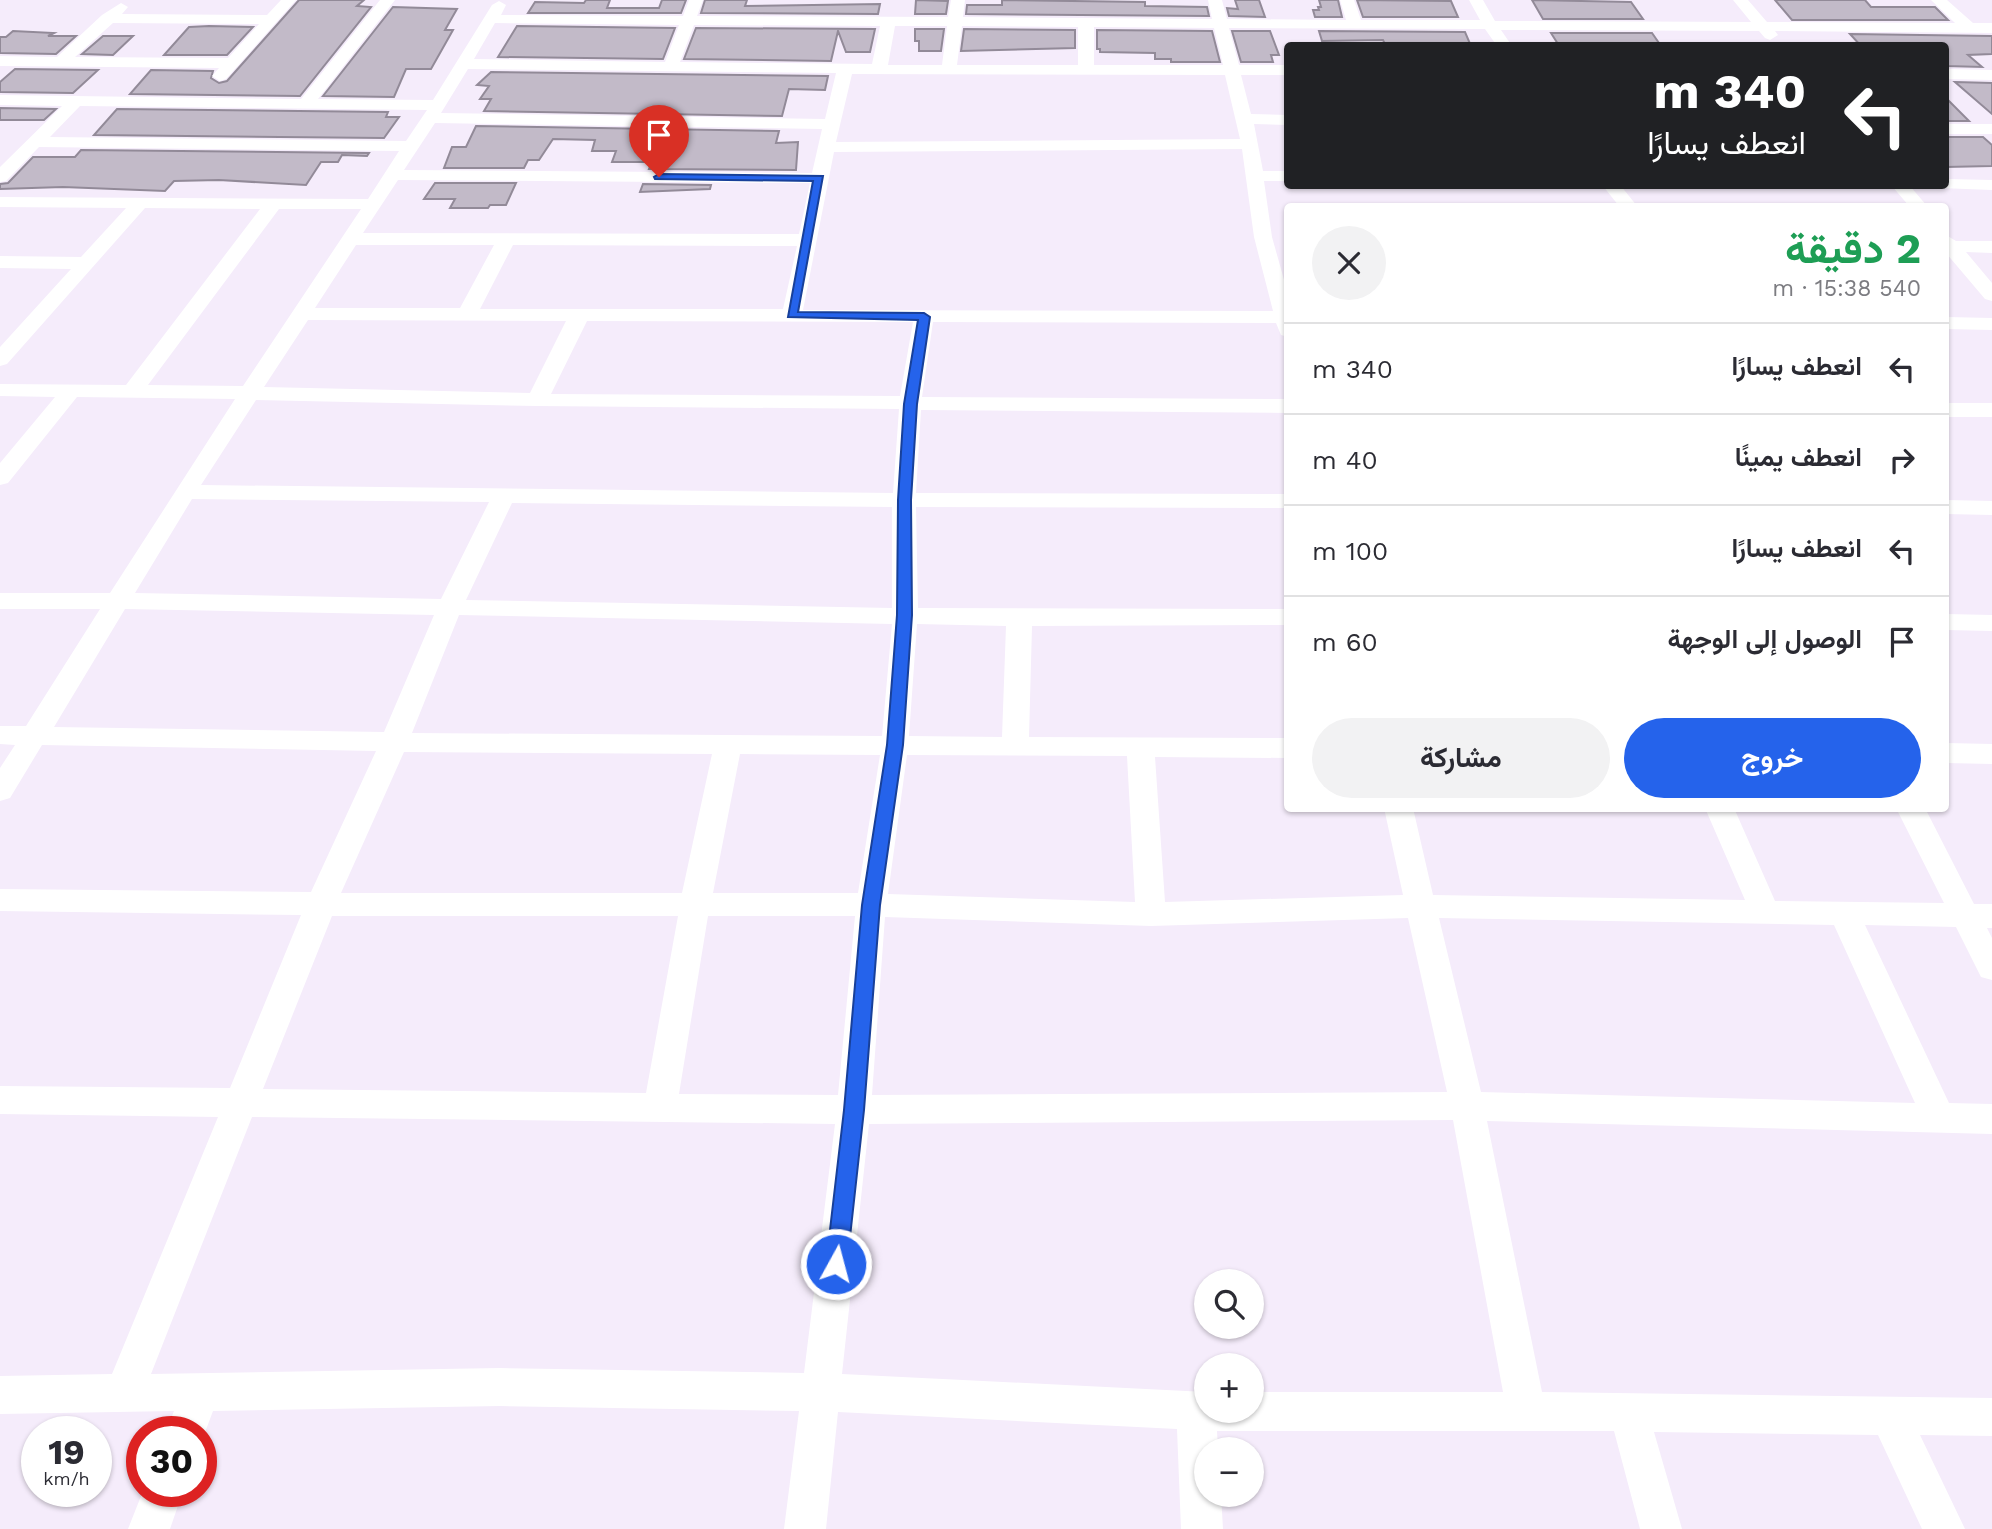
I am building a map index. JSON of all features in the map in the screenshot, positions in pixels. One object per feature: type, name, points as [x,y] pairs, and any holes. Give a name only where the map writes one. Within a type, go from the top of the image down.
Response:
[{"type":"street","points":[[62,61],[128,0]]},
{"type":"street","points":[[197,102],[289,0]]},
{"type":"street","points":[[307,103],[388,0]]},
{"type":"street","points":[[0,791],[185,492],[503,0]]},
{"type":"street","points":[[670,68],[696,0]]},
{"type":"street","points":[[949,70],[958,0]]},
{"type":"street","points":[[1215,0],[1250,144],[1264,237],[1284,310]]},
{"type":"street","points":[[1347,0],[1355,24]]},
{"type":"street","points":[[1476,0],[1502,42]]},
{"type":"street","points":[[1740,0],[1776,42]]},
{"type":"street","points":[[1938,0],[1969,28]]},
{"type":"street","points":[[107,18],[270,20]]},
{"type":"street","points":[[490,19],[1992,28]]},
{"type":"street","points":[[879,69],[888,22]]},
{"type":"street","points":[[1086,23],[1086,70]]},
{"type":"street","points":[[0,61],[232,63]]},
{"type":"street","points":[[461,64],[670,68],[1284,70]]},
{"type":"street","points":[[792,315],[819,178],[845,69]]},
{"type":"street","points":[[1949,74],[1992,75]]},
{"type":"street","points":[[0,100],[307,103],[433,111],[832,124]]},
{"type":"street","points":[[0,177],[76,101]]},
{"type":"street","points":[[1242,119],[1284,120]]},
{"type":"street","points":[[1949,129],[1992,129]]},
{"type":"street","points":[[34,142],[410,146]]},
{"type":"street","points":[[826,147],[1250,144]]},
{"type":"street","points":[[391,175],[819,178]]},
{"type":"street","points":[[1254,176],[1284,176]]},
{"type":"street","points":[[1949,184],[1992,185]]},
{"type":"street","points":[[1614,189],[1626,203]]},
{"type":"street","points":[[1904,189],[1915,203]]},
{"type":"street","points":[[0,202],[372,204]]},
{"type":"street","points":[[0,360],[10,336],[85,263],[140,203]]},
{"type":"street","points":[[133,391],[273,204]]},
{"type":"street","points":[[1264,237],[1284,237]]},
{"type":"street","points":[[349,239],[808,240]]},
{"type":"street","points":[[468,313],[506,240]]},
{"type":"street","points":[[1949,244],[1992,247]]},
{"type":"street","points":[[1949,246],[1992,295]]},
{"type":"street","points":[[0,262],[85,263]]},
{"type":"street","points":[[301,314],[792,315],[1284,321]]},
{"type":"street","points":[[537,400],[580,314]]},
{"type":"street","points":[[805,1529],[854,1110],[871,905],[895,745],[905,615],[904,500],[911,404],[924,317]]},
{"type":"street","points":[[1949,323],[1992,324]]},
{"type":"street","points":[[0,390],[537,400],[1284,406]]},
{"type":"street","points":[[0,478],[72,390]]},
{"type":"street","points":[[1949,410],[1992,410]]},
{"type":"street","points":[[185,492],[904,500],[1284,501]]},
{"type":"street","points":[[122,1395],[321,904],[394,742],[449,608],[505,494]]},
{"type":"street","points":[[1949,507],[1992,508]]},
{"type":"street","points":[[0,601],[1019,618],[1284,617]]},
{"type":"street","points":[[1014,747],[1019,618]]},
{"type":"street","points":[[1949,622],[1992,623]]},
{"type":"street","points":[[0,734],[394,742],[1284,748]]},
{"type":"street","points":[[660,1108],[695,905],[728,744]]},
{"type":"street","points":[[1140,748],[1151,914]]},
{"type":"street","points":[[1949,753],[1992,754]]},
{"type":"street","points":[[1399,812],[1467,1106],[1526,1411]]},
{"type":"street","points":[[1721,812],[1765,912]]},
{"type":"street","points":[[1913,812],[1978,916],[1992,968]]},
{"type":"street","points":[[0,900],[321,904],[871,905],[1151,914],[1420,906],[1978,916]]},
{"type":"street","points":[[1844,913],[1940,1118]]},
{"type":"street","points":[[0,1100],[854,1110],[1467,1106],[1992,1119]]},
{"type":"street","points":[[0,1395],[500,1387],[822,1392],[1194,1411]]},
{"type":"street","points":[[192,1416],[200,1393]]},
{"type":"street","points":[[1264,1412],[1526,1411],[1992,1417]]},
{"type":"street","points":[[1629,1413],[1661,1529]]},
{"type":"street","points":[[1889,1415],[1944,1529]]},
{"type":"street","points":[[1197,1423],[1202,1529]]},
{"type":"street","points":[[149,1529],[157,1507]]},
{"type":"building","points":[[299,0],[364,0],[357,6],[371,7],[300,96],[130,94],[151,70],[213,71],[211,78],[219,83],[227,81]]},
{"type":"building","points":[[586,0],[610,0],[607,8],[659,8],[662,0],[686,0],[681,13],[528,13],[535,2],[584,3]]},
{"type":"building","points":[[705,0],[747,0],[745,6],[880,4],[878,14],[701,13]]},
{"type":"building","points":[[916,0],[948,1],[946,14],[915,14]]},
{"type":"building","points":[[1002,0],[1145,2],[1145,6],[1207,7],[1209,16],[966,14],[967,5],[1002,5]]},
{"type":"building","points":[[1235,0],[1259,0],[1265,17],[1229,16],[1227,8],[1238,9]]},
{"type":"building","points":[[1319,0],[1338,0],[1342,17],[1315,17],[1313,10],[1319,10],[1318,7],[1321,7]]},
{"type":"building","points":[[1357,0],[1451,1],[1458,17],[1363,17]]},
{"type":"building","points":[[1532,0],[1631,2],[1643,19],[1543,19]]},
{"type":"building","points":[[1775,0],[1865,0],[1871,7],[1935,7],[1948,20],[1792,20]]},
{"type":"building","points":[[393,7],[457,9],[445,30],[453,30],[431,69],[406,69],[394,97],[323,96]]},
{"type":"building","points":[[517,26],[675,28],[663,59],[498,57]]},
{"type":"building","points":[[189,27],[253,27],[227,55],[164,55]]},
{"type":"building","points":[[696,28],[875,29],[870,52],[846,52],[838,31],[831,61],[684,59]]},
{"type":"building","points":[[915,29],[944,29],[941,51],[919,51],[919,41],[915,41]]},
{"type":"building","points":[[964,29],[1075,30],[1075,48],[961,51]]},
{"type":"building","points":[[1097,30],[1212,31],[1220,62],[1171,62],[1171,59],[1155,59],[1155,53],[1100,52],[1100,49],[1097,49]]},
{"type":"building","points":[[13,31],[54,33],[48,36],[76,36],[56,54],[0,53],[0,37],[6,37]]},
{"type":"building","points":[[1232,31],[1270,31],[1279,55],[1271,55],[1273,62],[1241,62]]},
{"type":"building","points":[[1319,31],[1465,32],[1469,42],[1383,40],[1322,41]]},
{"type":"building","points":[[1551,33],[1652,33],[1658,42],[1557,42]]},
{"type":"building","points":[[1850,34],[1992,36],[1992,54],[1968,55],[1982,67],[1949,66],[1949,42],[1857,42]]},
{"type":"building","points":[[103,36],[133,36],[113,55],[82,54]]},
{"type":"building","points":[[15,69],[98,70],[73,93],[0,92],[0,82]]},
{"type":"building","points":[[491,72],[828,76],[825,90],[789,89],[782,116],[484,111],[491,99],[480,99],[489,86],[477,85]]},
{"type":"building","points":[[1955,82],[1992,83],[1992,114]]},
{"type":"building","points":[[1949,101],[1969,121],[1949,121]]},
{"type":"building","points":[[0,108],[56,109],[44,120],[0,120]]},
{"type":"building","points":[[117,109],[388,112],[386,117],[399,117],[384,138],[94,135]]},
{"type":"building","points":[[476,126],[779,131],[776,143],[798,142],[796,170],[649,169],[652,162],[612,162],[616,151],[592,151],[595,140],[553,139],[539,160],[528,160],[524,168],[444,168],[452,147],[466,147]]},
{"type":"building","points":[[1949,137],[1983,137],[1992,145],[1992,166],[1949,167]]},
{"type":"building","points":[[81,150],[369,153],[367,156],[342,155],[338,162],[321,162],[306,185],[219,180],[174,181],[165,191],[63,187],[0,189],[0,184],[8,183],[33,157],[75,157]]},
{"type":"building","points":[[435,183],[516,183],[506,205],[450,208],[455,199],[424,199]]},
{"type":"building","points":[[643,184],[711,185],[710,189],[640,192]]},
{"type":"route","points":[[659,177],[819,178],[792,315],[924,317],[911,404],[904,500],[905,615],[895,745],[871,905],[854,1110],[836,1264]]}]
